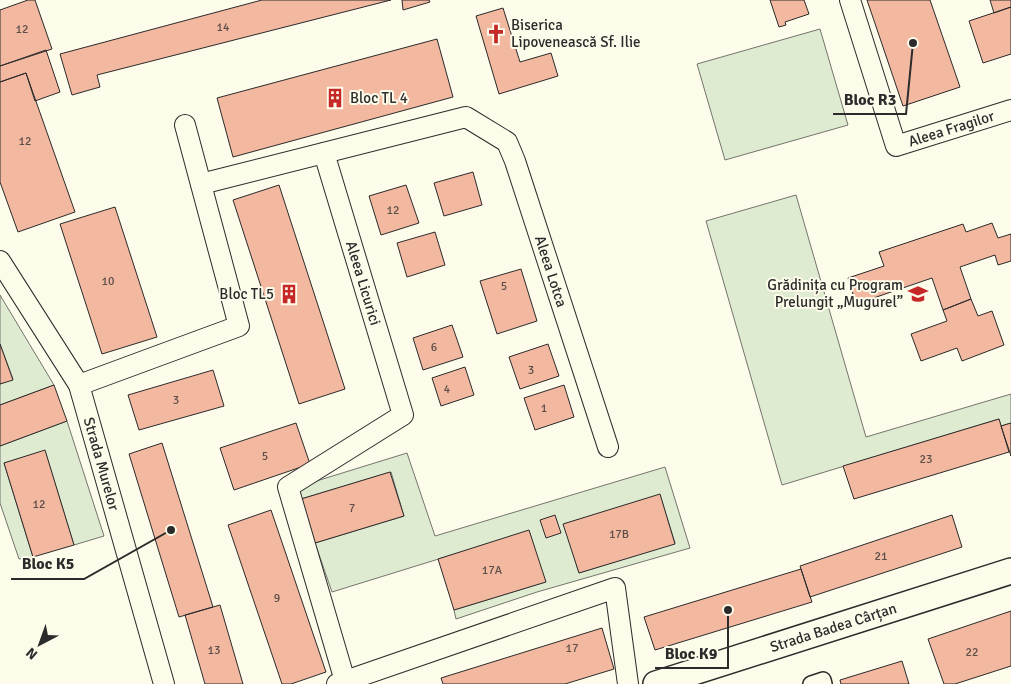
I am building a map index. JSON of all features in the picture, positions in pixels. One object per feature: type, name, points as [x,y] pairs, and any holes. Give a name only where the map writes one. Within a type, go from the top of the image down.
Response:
[{"type":"street","name":"Aleea Fragilor","points":[[850,0],[896,146],[1011,110]]},
{"type":"street","name":"Aleea Lotca","points":[[324,152],[466,117],[508,142],[516,161],[608,447]]},
{"type":"street","points":[[79,385],[239,326],[185,125]]},
{"type":"street","points":[[201,184],[324,152]]},
{"type":"street","name":"Aleea Licurici","points":[[324,152],[403,415],[288,487],[341,682]]},
{"type":"street","name":"Strada Murelor","points":[[0,261],[79,385],[164,684]]},
{"type":"street","name":"Strada Badea Cârțan","points":[[656,684],[1011,571]]},
{"type":"street","points":[[341,682],[615,588],[628,684]]},
{"type":"street","points":[[811,684],[823,680],[824,684]]},
{"type":"green space","points":[[820,29],[848,125],[725,160],[697,64]]},
{"type":"green space","points":[[796,195],[866,437],[1011,394],[1011,423],[1001,426],[999,419],[782,485],[706,221]]},
{"type":"green space","points":[[0,295],[54,385],[0,405],[0,384],[13,379],[0,344]]},
{"type":"green space","points":[[67,421],[104,536],[74,545],[45,451],[4,463],[33,557],[19,559],[0,503],[0,446]]},
{"type":"green space","points":[[407,453],[435,536],[665,467],[690,548],[537,592],[456,619],[454,610],[545,582],[529,531],[332,592],[315,543],[404,516],[391,472],[301,499],[297,487]],"holes":[[[660,495],[675,543],[579,573],[564,524]]]},
{"type":"building","points":[[28,0],[35,0],[52,49],[0,66],[0,10]]},
{"type":"building","points":[[262,0],[391,0],[97,75],[100,87],[72,95],[60,54]]},
{"type":"building","points":[[402,0],[429,0],[430,2],[403,10]]},
{"type":"building","points":[[770,0],[804,0],[809,14],[785,22],[786,25],[779,27]]},
{"type":"building","points":[[867,0],[930,0],[960,87],[903,106]]},
{"type":"building","points":[[990,0],[1011,0],[1011,7],[994,13]]},
{"type":"building","points":[[1011,7],[1011,54],[983,63],[969,21]]},
{"type":"building","name":"Biserica Lipovenească Sf. Ilie","points":[[503,8],[520,62],[551,53],[558,76],[499,94],[476,16]]},
{"type":"building","name":"Bloc TL 4","points":[[437,39],[453,97],[233,157],[217,98]]},
{"type":"building","points":[[46,50],[60,92],[35,101],[26,73],[0,82],[0,66]]},
{"type":"building","points":[[26,73],[75,212],[18,232],[0,182],[0,82]]},
{"type":"building","points":[[473,172],[482,205],[444,216],[434,183]]},
{"type":"building","name":"Bloc TL5","points":[[279,185],[345,389],[299,404],[233,200]]},
{"type":"building","points":[[406,185],[419,223],[381,235],[369,196]]},
{"type":"building","points":[[115,207],[157,337],[102,354],[60,224]]},
{"type":"building","points":[[992,223],[998,238],[1011,234],[1011,261],[998,265],[995,255],[960,267],[971,299],[943,310],[932,278],[856,304],[848,278],[884,266],[879,252],[963,224],[966,232]]},
{"type":"building","points":[[435,232],[445,265],[407,277],[397,243]]},
{"type":"building","points":[[521,269],[537,321],[497,334],[480,281]]},
{"type":"building","points":[[971,299],[978,316],[992,311],[1004,345],[962,361],[957,348],[921,361],[911,334],[947,321],[943,310]]},
{"type":"building","points":[[452,325],[463,357],[423,370],[413,338]]},
{"type":"building","points":[[0,344],[13,380],[0,384]]},
{"type":"building","points":[[548,344],[559,376],[520,389],[509,357]]},
{"type":"building","points":[[465,367],[474,395],[441,406],[432,378]]},
{"type":"building","points":[[213,370],[224,406],[139,430],[128,395]]},
{"type":"building","points":[[54,385],[67,421],[0,446],[0,405]]},
{"type":"building","points":[[564,385],[574,417],[535,430],[524,398]]},
{"type":"building","points":[[999,419],[1009,452],[854,499],[843,466]]},
{"type":"building","points":[[296,423],[310,464],[234,490],[220,448]]},
{"type":"building","points":[[1011,423],[1011,456],[1001,426]]},
{"type":"building","points":[[162,443],[213,607],[179,617],[129,454]]},
{"type":"building","points":[[45,450],[74,545],[33,557],[4,463]]},
{"type":"building","points":[[390,472],[404,516],[315,543],[301,499]]},
{"type":"building","points":[[660,494],[675,544],[579,573],[563,524]]},
{"type":"building","points":[[271,510],[326,672],[291,684],[282,684],[228,525]]},
{"type":"building","points":[[555,515],[561,533],[546,538],[540,520]]},
{"type":"building","points":[[952,515],[962,547],[810,597],[800,566]]},
{"type":"building","points":[[529,530],[546,582],[454,610],[438,559]]},
{"type":"building","points":[[801,569],[812,602],[655,650],[644,617]]},
{"type":"building","points":[[220,605],[243,684],[205,684],[185,615]]},
{"type":"building","points":[[1011,611],[1011,666],[955,684],[944,684],[928,639]]},
{"type":"building","points":[[602,628],[614,669],[565,684],[443,684],[441,678]]},
{"type":"building","points":[[902,661],[909,684],[841,684],[840,680]]},
{"type":"place","name":"Biserica Lipovenească Sf. Ilie","points":[[496,34]]},
{"type":"place","name":"Bloc R3","points":[[913,43]]},
{"type":"place","name":"Bloc TL 4","points":[[335,98]]},
{"type":"place","name":"Bloc TL5","points":[[289,294]]},
{"type":"place","name":"Grădinița cu Program Prelungit „Mugurel”","points":[[918,294]]},
{"type":"place","name":"Bloc K5","points":[[171,530]]},
{"type":"place","name":"Bloc K9","points":[[728,610]]}]
